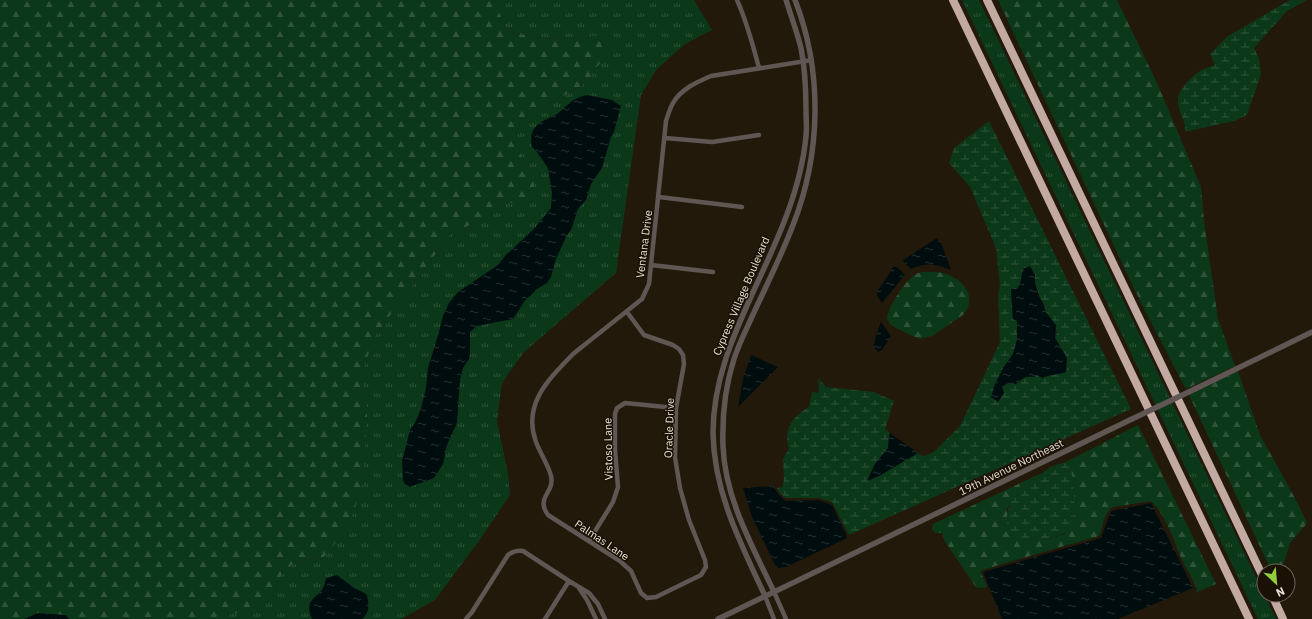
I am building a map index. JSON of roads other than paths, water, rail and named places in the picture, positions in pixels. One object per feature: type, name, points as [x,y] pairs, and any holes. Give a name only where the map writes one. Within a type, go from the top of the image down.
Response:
[{"type":"highway","points":[[953,0],[1249,619]]},
{"type":"highway","points":[[987,0],[1256,563]]},
{"type":"highway","points":[[1276,603],[1283,619]]},
{"type":"street","points":[[737,0],[750,33],[759,68]]},
{"type":"street","name":"Cypress Village Boulevard","points":[[765,596],[736,533],[722,494],[714,449],[713,433],[718,385],[726,355],[791,205],[801,168],[807,135],[803,62],[795,28],[786,0]]},
{"type":"street","name":"Cypress Village Boulevard","points":[[774,592],[744,530],[730,490],[723,447],[723,422],[725,400],[734,359],[793,227],[804,195],[811,162],[815,130],[815,91],[812,60],[806,28],[796,0]]},
{"type":"street","name":"Ventana Drive","points":[[544,510],[543,501],[551,487],[551,476],[534,435],[532,415],[534,404],[541,391],[569,358],[642,299],[649,284],[666,121],[673,102],[683,91],[696,82],[711,76],[812,60]]},
{"type":"street","points":[[665,138],[712,142],[759,134]]},
{"type":"street","points":[[659,197],[742,207]]},
{"type":"street","points":[[651,265],[713,272]]},
{"type":"street","name":"Oracle Drive","points":[[627,312],[644,335],[672,345],[679,349],[683,355],[684,364],[676,408],[675,458],[680,488],[689,520],[705,560],[706,567],[701,575],[684,583]]},
{"type":"street","name":"19th Avenue Northeast","points":[[718,619],[1312,332]]},
{"type":"street","name":"Vistoso Lane","points":[[589,541],[613,502],[618,487],[615,443],[615,414],[617,408],[625,403],[676,408]]},
{"type":"street","name":"Palmas Lane","points":[[544,510],[548,516],[620,561],[631,571],[640,593],[647,598],[656,597],[684,583]]},
{"type":"street","points":[[466,619],[508,555],[515,551],[523,551],[589,593],[598,604],[605,619]]},
{"type":"street","points":[[545,619],[569,581]]},
{"type":"street","points":[[578,586],[596,619]]},
{"type":"street","points":[[774,592],[786,619]]},
{"type":"street","points":[[765,596],[774,619]]},
{"type":"water","points":[[588,95],[612,100],[621,106],[602,168],[591,184],[586,200],[578,209],[571,230],[567,235],[556,259],[551,277],[547,283],[537,289],[524,302],[513,319],[477,326],[470,332],[469,359],[463,368],[460,380],[457,423],[447,445],[443,464],[434,478],[410,487],[405,484],[403,480],[402,461],[410,430],[417,419],[421,408],[426,388],[428,368],[443,316],[449,303],[458,292],[498,265],[505,256],[534,229],[551,208],[552,193],[548,168],[532,147],[532,134],[536,126],[541,122],[557,114],[574,100]]},
{"type":"water","points":[[937,238],[942,245],[951,270],[940,266],[931,265],[922,265],[911,269],[903,261],[903,260]]},
{"type":"water","points":[[894,266],[905,275],[882,303],[877,296],[877,292]]},
{"type":"water","points":[[1030,266],[1035,275],[1035,283],[1046,312],[1056,325],[1055,338],[1067,358],[1066,372],[1042,378],[1037,375],[1034,377],[1026,377],[1016,384],[1007,384],[1002,387],[1004,393],[998,402],[991,397],[995,384],[1003,368],[1013,354],[1017,340],[1017,321],[1013,319],[1011,289],[1017,289],[1020,284],[1023,269]]},
{"type":"water","points":[[881,322],[891,336],[882,350],[878,352],[873,346]]},
{"type":"water","points":[[751,355],[778,367],[738,407],[743,379]]},
{"type":"water","points":[[890,433],[918,453],[879,476],[867,481],[875,464],[888,448]]},
{"type":"water","points":[[773,486],[779,495],[786,501],[818,500],[832,505],[847,538],[786,567],[779,568],[775,565],[752,517],[743,488]]},
{"type":"water","points":[[1151,503],[1193,588],[1118,619],[1002,619],[983,572],[1101,538],[1111,511]]},
{"type":"water","points":[[337,575],[354,588],[367,595],[368,611],[365,617],[362,619],[312,619],[309,607],[310,603],[323,588],[326,578]]},
{"type":"water","points":[[38,613],[66,615],[69,619],[24,619]]}]
